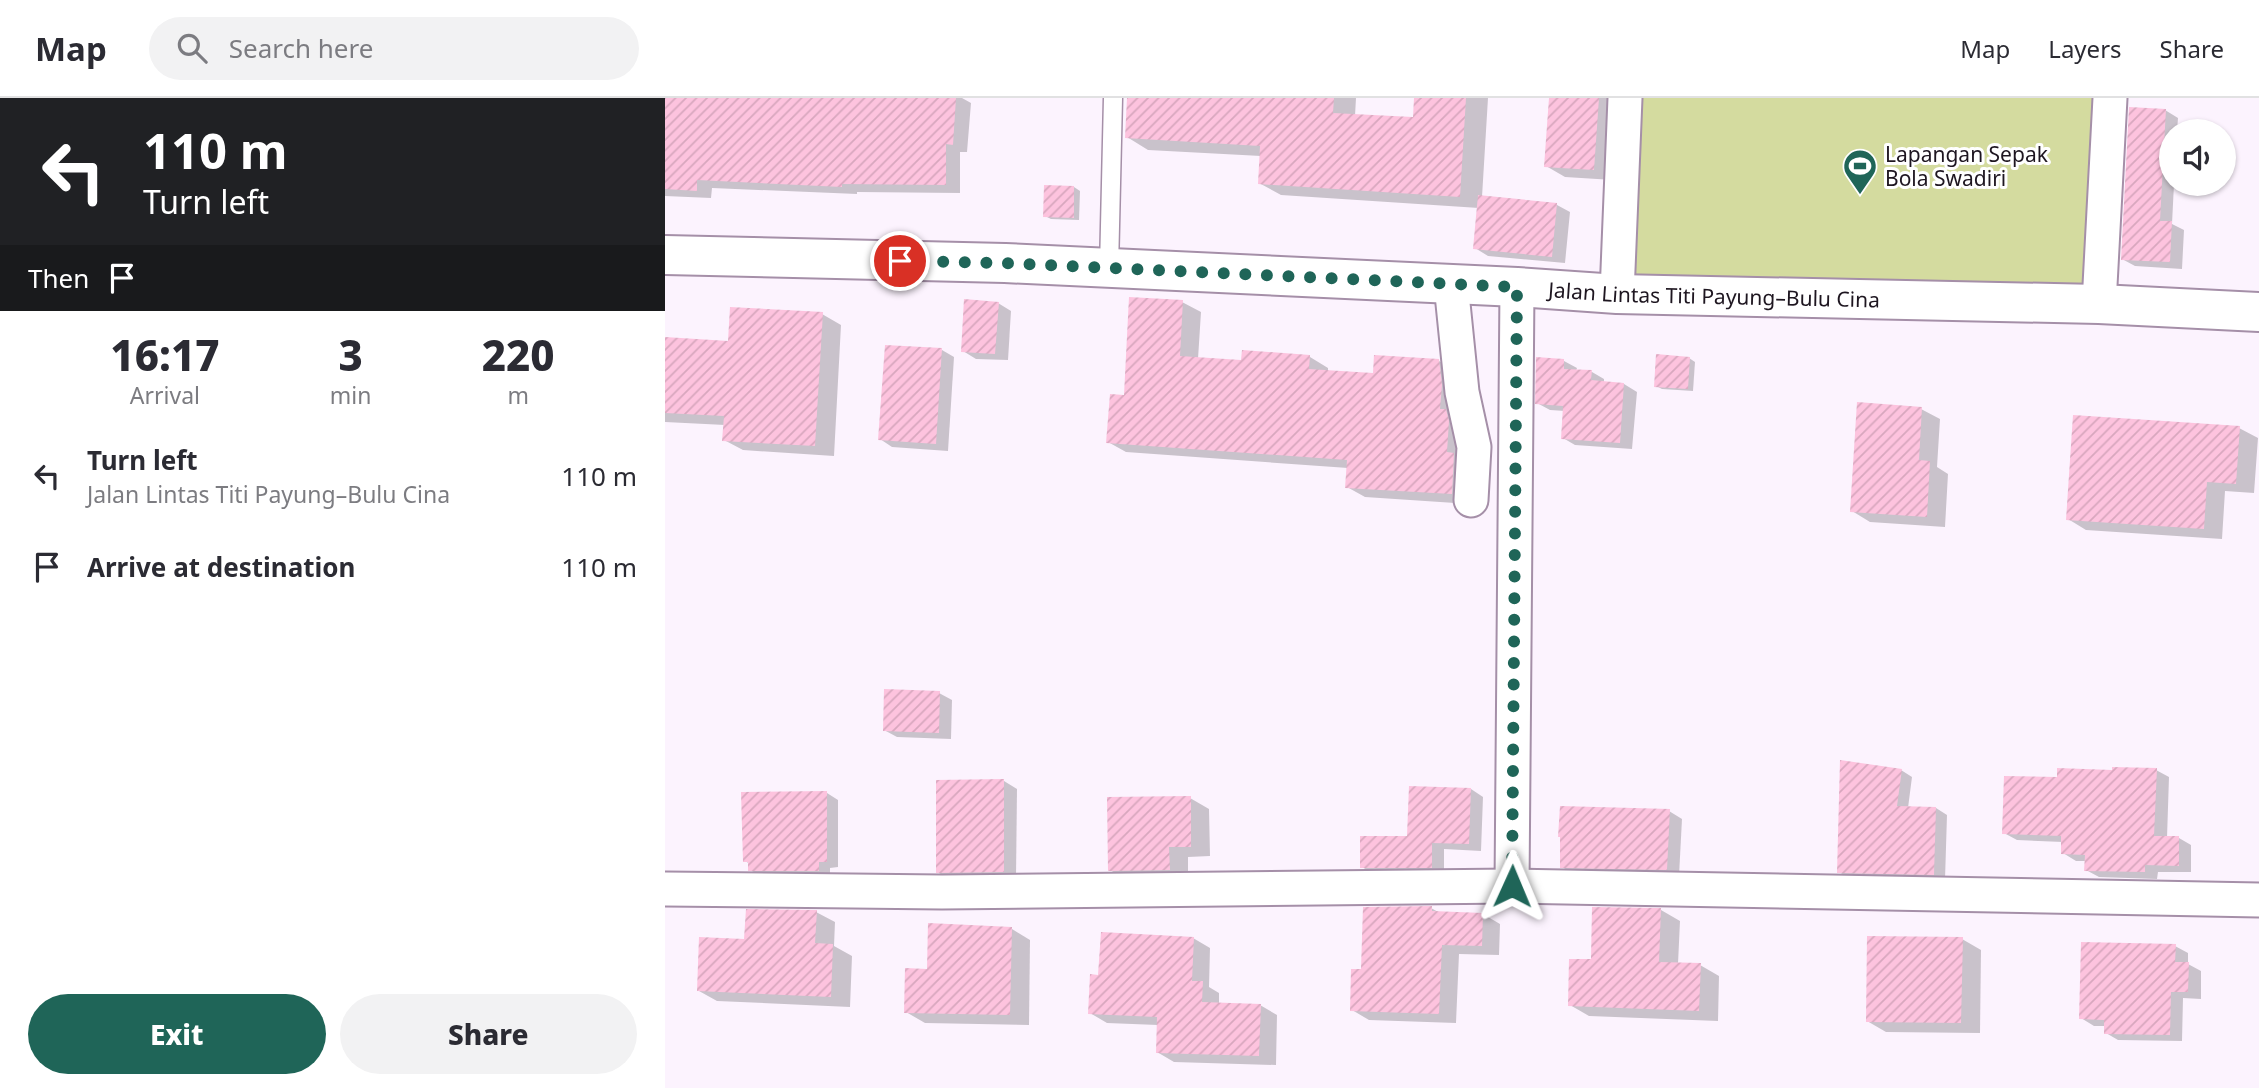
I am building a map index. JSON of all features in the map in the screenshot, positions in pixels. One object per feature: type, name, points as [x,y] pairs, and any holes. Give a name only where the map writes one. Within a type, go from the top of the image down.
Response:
[{"type":"main road","name":"Jalan Lintas Titi Payung–Bulu Cina","points":[[665,255],[1005,263],[1617,294],[2099,304],[2259,312]]},
{"type":"street","points":[[1617,294],[1625,98]]},
{"type":"street","points":[[2099,304],[2110,98]]},
{"type":"street","points":[[1451,284],[1462,392],[1474,447],[1471,500]]},
{"type":"street","points":[[1512,886],[1517,287]]},
{"type":"street","points":[[665,888],[955,892],[1512,886],[2259,900]]},
{"type":"lane","points":[[1109,269],[1113,98]]},
{"type":"green space","name":"Lapangan Sepak Bola Swadiri","points":[[1620,98],[2103,98],[2099,304],[1617,294]]},
{"type":"building","points":[[665,98],[956,98],[953,145],[946,144],[946,185],[842,184],[842,187],[697,180],[697,191],[665,189]]},
{"type":"building","points":[[1127,98],[1334,98],[1333,113],[1413,117],[1414,98],[1466,98],[1460,197],[1258,184],[1260,146],[1125,138]]},
{"type":"building","points":[[1549,98],[1599,98],[1594,170],[1544,167]]},
{"type":"building","points":[[2129,107],[2166,109],[2165,119],[2159,119],[2159,196],[2161,196],[2160,221],[2172,221],[2170,262],[2121,260]]},
{"type":"building","points":[[1044,185],[1074,186],[1074,218],[1043,217]]},
{"type":"building","points":[[1478,195],[1557,203],[1552,257],[1473,249]]},
{"type":"building","points":[[1129,297],[1183,300],[1180,356],[1241,360],[1242,350],[1310,355],[1309,369],[1373,373],[1374,355],[1439,359],[1442,385],[1440,409],[1446,409],[1449,421],[1447,452],[1454,453],[1452,494],[1345,488],[1347,460],[1106,443],[1110,394],[1124,395]]},
{"type":"building","points":[[964,299],[999,302],[995,354],[961,352]]},
{"type":"building","points":[[730,307],[823,312],[815,446],[722,441],[724,416],[665,413],[665,337],[728,341]]},
{"type":"building","points":[[885,345],[942,348],[936,444],[878,440]]},
{"type":"building","points":[[1656,354],[1690,357],[1688,389],[1654,387]]},
{"type":"building","points":[[1536,357],[1564,359],[1564,369],[1592,370],[1591,380],[1624,383],[1620,443],[1561,439],[1563,406],[1535,404]]},
{"type":"building","points":[[1857,402],[1922,407],[1919,460],[1930,461],[1927,517],[1850,512]]},
{"type":"building","points":[[2073,415],[2240,426],[2236,484],[2207,482],[2204,529],[2066,520]]},
{"type":"building","points":[[884,689],[940,691],[939,733],[883,731]]},
{"type":"building","points":[[1840,760],[1902,769],[1897,806],[1936,807],[1934,875],[1837,873]]},
{"type":"building","points":[[2112,767],[2157,768],[2154,836],[2179,836],[2179,866],[2145,865],[2145,872],[2084,871],[2085,855],[2061,854],[2061,836],[2002,834],[2004,776],[2057,777],[2057,768],[2112,770]]},
{"type":"building","points":[[1004,779],[1004,872],[936,873],[936,780]]},
{"type":"building","points":[[1409,786],[1471,788],[1469,844],[1432,843],[1432,868],[1360,868],[1360,836],[1407,836]]},
{"type":"building","points":[[827,791],[827,862],[819,862],[819,871],[748,871],[748,862],[743,862],[741,792]]},
{"type":"building","points":[[1191,796],[1191,847],[1169,847],[1170,870],[1108,871],[1107,797]]},
{"type":"building","points":[[1560,806],[1670,809],[1667,870],[1560,868]]},
{"type":"building","points":[[1432,906],[1432,911],[1483,913],[1482,946],[1442,945],[1439,1014],[1350,1011],[1351,969],[1361,969],[1363,907]]},
{"type":"building","points":[[1592,907],[1661,908],[1659,962],[1701,963],[1699,1011],[1568,1006],[1569,959],[1591,959]]},
{"type":"building","points":[[746,909],[817,910],[815,943],[833,944],[831,997],[697,991],[699,937],[744,939]]},
{"type":"building","points":[[928,923],[1012,927],[1010,1015],[904,1013],[905,968],[927,969]]},
{"type":"building","points":[[1101,932],[1194,937],[1192,981],[1203,981],[1202,1002],[1261,1004],[1259,1056],[1156,1053],[1157,1017],[1088,1014],[1090,974],[1098,975]]},
{"type":"building","points":[[1867,936],[1963,937],[1961,1023],[1866,1022]]},
{"type":"building","points":[[2081,942],[2176,944],[2175,962],[2189,962],[2188,992],[2171,992],[2170,1035],[2104,1034],[2104,1020],[2079,1019]]},
{"type":"place","name":"Lapangan Sepak Bola Swadiri","points":[[1860,196]]},
{"type":"route","points":[[900,261],[1005,263],[1517,287],[1512,886]]}]
